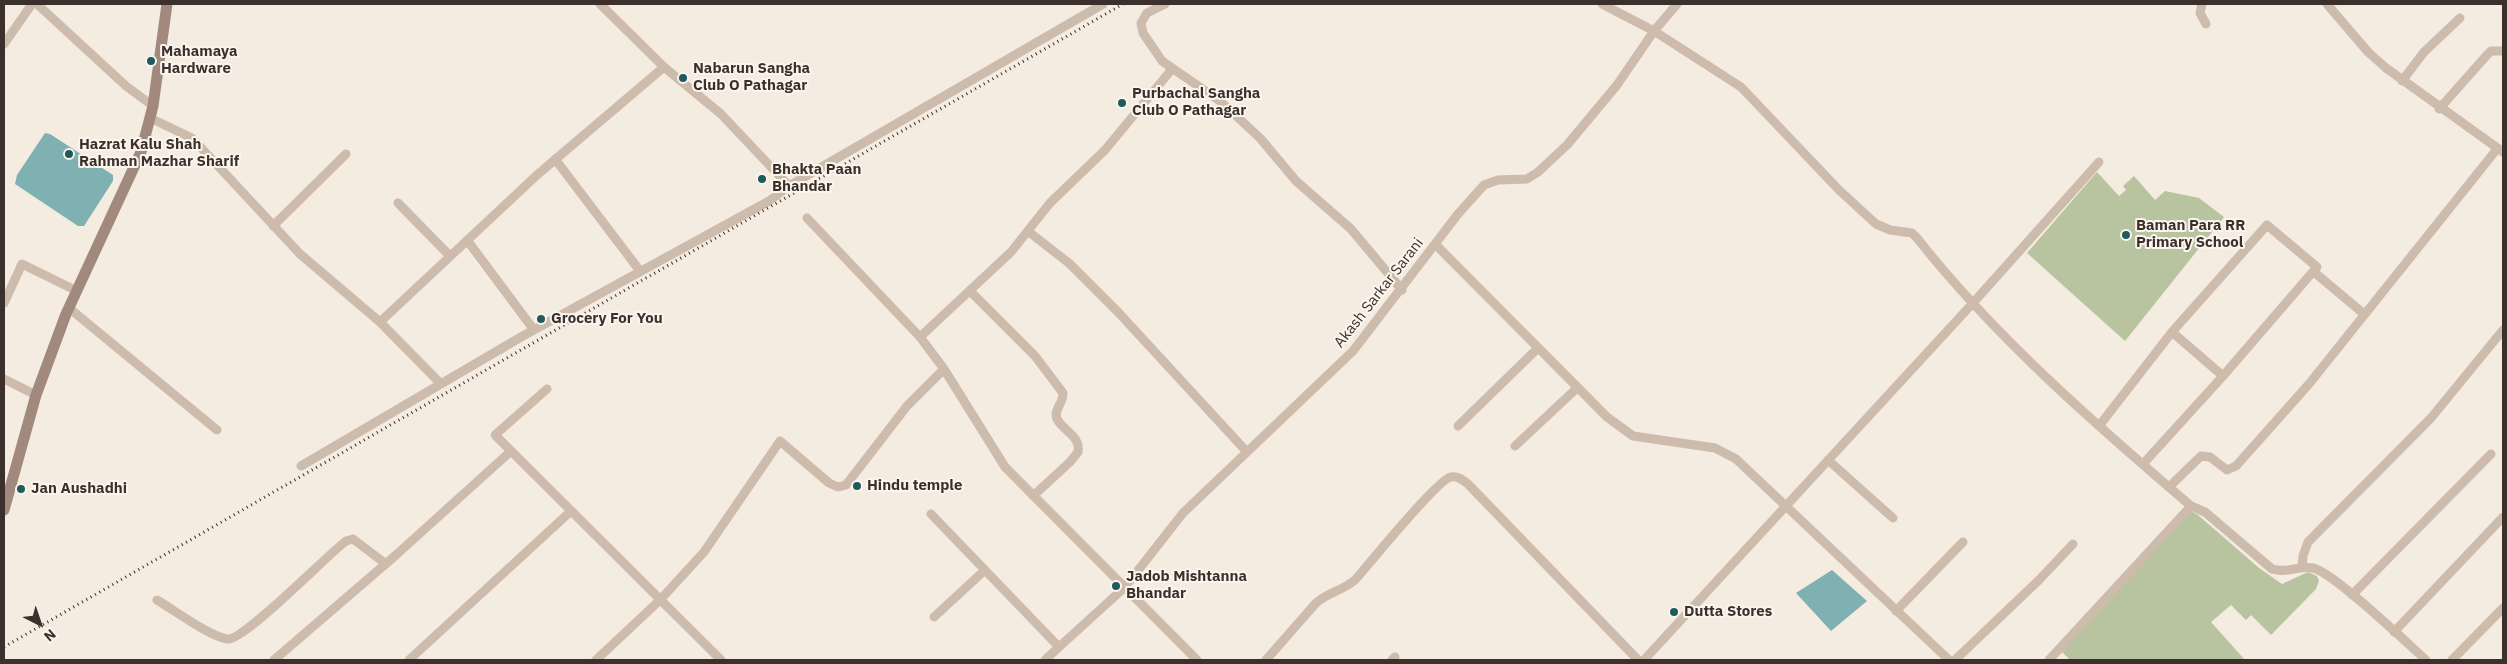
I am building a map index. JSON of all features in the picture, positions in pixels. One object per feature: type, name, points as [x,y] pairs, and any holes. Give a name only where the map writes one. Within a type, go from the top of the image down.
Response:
[{"type":"street","points":[[4,44],[32,4]]},
{"type":"street","points":[[37,4],[126,86],[153,106]]},
{"type":"street","points":[[4,510],[36,395],[69,308],[128,184],[141,152],[153,106],[166,4]]},
{"type":"street","points":[[600,4],[664,67],[721,114],[789,186]]},
{"type":"street","points":[[301,466],[534,330],[769,201],[789,186],[1103,4]]},
{"type":"street","points":[[1164,4],[1144,16],[1142,27],[1156,54],[1172,69],[1196,83],[1220,101],[1260,138],[1296,181],[1351,229],[1402,290]]},
{"type":"street","points":[[1602,4],[1654,31],[1741,87],[1839,190],[1876,224],[1890,230],[1912,233],[1918,238],[1973,303],[2099,426],[2191,506],[2205,512],[2272,569],[2286,572],[2302,567],[2315,568],[2352,595],[2421,659]]},
{"type":"street","name":"Akash Sarkar Sarani","points":[[1045,660],[1125,587],[1183,513],[1354,351],[1435,244],[1484,185],[1498,180],[1527,179],[1550,162],[1616,85],[1654,31],[1677,4]]},
{"type":"street","points":[[2202,4],[2200,13],[2206,24]]},
{"type":"street","points":[[2169,487],[2201,456],[2210,457],[2227,470],[2236,466],[2309,384],[2364,314],[2500,151],[2402,81],[2368,52],[2327,4]]},
{"type":"street","points":[[2402,81],[2424,52],[2460,18]]},
{"type":"street","points":[[2439,108],[2491,51],[2503,51]]},
{"type":"street","points":[[380,322],[555,159],[664,67]]},
{"type":"street","points":[[920,337],[971,292],[1029,232],[1050,203],[1105,150],[1172,69]]},
{"type":"street","points":[[150,118],[192,138],[307,260],[380,322],[441,384]]},
{"type":"street","points":[[273,226],[346,154]]},
{"type":"street","points":[[555,159],[640,271]]},
{"type":"street","points":[[1644,660],[1973,303],[2099,162]]},
{"type":"street","points":[[398,203],[450,256]]},
{"type":"street","points":[[808,218],[920,337],[944,369],[998,458],[1033,496],[1197,660]]},
{"type":"street","points":[[2099,426],[2172,332],[2266,225],[2317,267],[2223,376],[2143,464]]},
{"type":"street","points":[[1029,232],[1070,264],[1118,312],[1247,452]]},
{"type":"street","points":[[467,240],[534,330]]},
{"type":"street","points":[[1435,244],[1607,417],[1633,436],[1705,446],[1723,451],[1786,506],[1948,660]]},
{"type":"street","points":[[4,303],[22,264],[77,291]]},
{"type":"street","points":[[2314,272],[2364,314]]},
{"type":"street","points":[[971,292],[1035,356],[1063,393],[1063,399],[1056,413],[1057,419],[1077,441],[1078,452],[1070,462],[1033,496]]},
{"type":"street","points":[[69,308],[217,430]]},
{"type":"street","points":[[2302,567],[2303,556],[2308,542],[2431,418],[2503,330]]},
{"type":"street","points":[[2172,332],[2223,376]]},
{"type":"street","points":[[1458,426],[1538,348]]},
{"type":"street","points":[[596,660],[660,600],[704,552],[780,441],[829,483],[838,487],[846,485],[907,406],[944,369]]},
{"type":"street","points":[[4,379],[36,395]]},
{"type":"street","points":[[1515,446],[1577,388]]},
{"type":"street","points":[[547,389],[495,435],[721,660]]},
{"type":"street","points":[[274,660],[386,564],[510,451]]},
{"type":"street","points":[[2352,595],[2491,454]]},
{"type":"street","points":[[1828,460],[1893,518]]},
{"type":"street","points":[[1266,660],[1316,603],[1325,595],[1347,587],[1356,579],[1443,480],[1450,477],[1460,477],[1468,484],[1638,660]]},
{"type":"street","points":[[2049,660],[2191,506]]},
{"type":"street","points":[[409,660],[571,511]]},
{"type":"street","points":[[931,514],[1059,647]]},
{"type":"street","points":[[2394,632],[2503,517]]},
{"type":"street","points":[[157,600],[217,635],[228,640],[235,639],[258,621],[346,541],[353,538],[386,564]]},
{"type":"street","points":[[1896,611],[1963,542]]},
{"type":"street","points":[[1955,660],[2039,580],[2073,544]]},
{"type":"street","points":[[934,617],[985,570]]},
{"type":"street","points":[[2452,660],[2503,608]]},
{"type":"green space","name":"Baman Para RR Primary School","points":[[2097,172],[2119,196],[2126,190],[2123,186],[2134,176],[2155,200],[2165,191],[2199,198],[2224,217],[2125,341],[2027,253]]},
{"type":"green space","points":[[2191,511],[2259,568],[2282,584],[2308,572],[2317,576],[2319,581],[2316,589],[2271,635],[2251,615],[2246,620],[2231,605],[2211,622],[2245,660],[2070,660],[2062,652]]},
{"type":"water","points":[[45,133],[50,134],[113,175],[113,181],[84,226],[78,226],[15,184],[17,175]]},
{"type":"water","points":[[1832,570],[1867,601],[1831,631],[1796,593]]},
{"type":"railway","points":[[4,647],[1123,4]]},
{"type":"place","name":"Mahamaya Hardware","points":[[151,61]]},
{"type":"place","name":"Nabarun Sangha Club O Pathagar","points":[[683,78]]},
{"type":"place","name":"Purbachal Sangha Club O Pathagar","points":[[1122,103]]},
{"type":"place","name":"Hazrat Kalu Shah Rahman Mazhar Sharif","points":[[69,154]]},
{"type":"place","name":"Bhakta Paan Bhandar","points":[[762,179]]},
{"type":"place","name":"Baman Para RR Primary School","points":[[2126,235]]},
{"type":"place","name":"Grocery For You","points":[[541,319]]},
{"type":"place","name":"Hindu temple","points":[[857,486]]},
{"type":"place","name":"Jan Aushadhi","points":[[21,489]]},
{"type":"place","name":"Jadob Mishtanna Bhandar","points":[[1116,586]]},
{"type":"place","name":"Dutta Stores","points":[[1674,612]]}]
